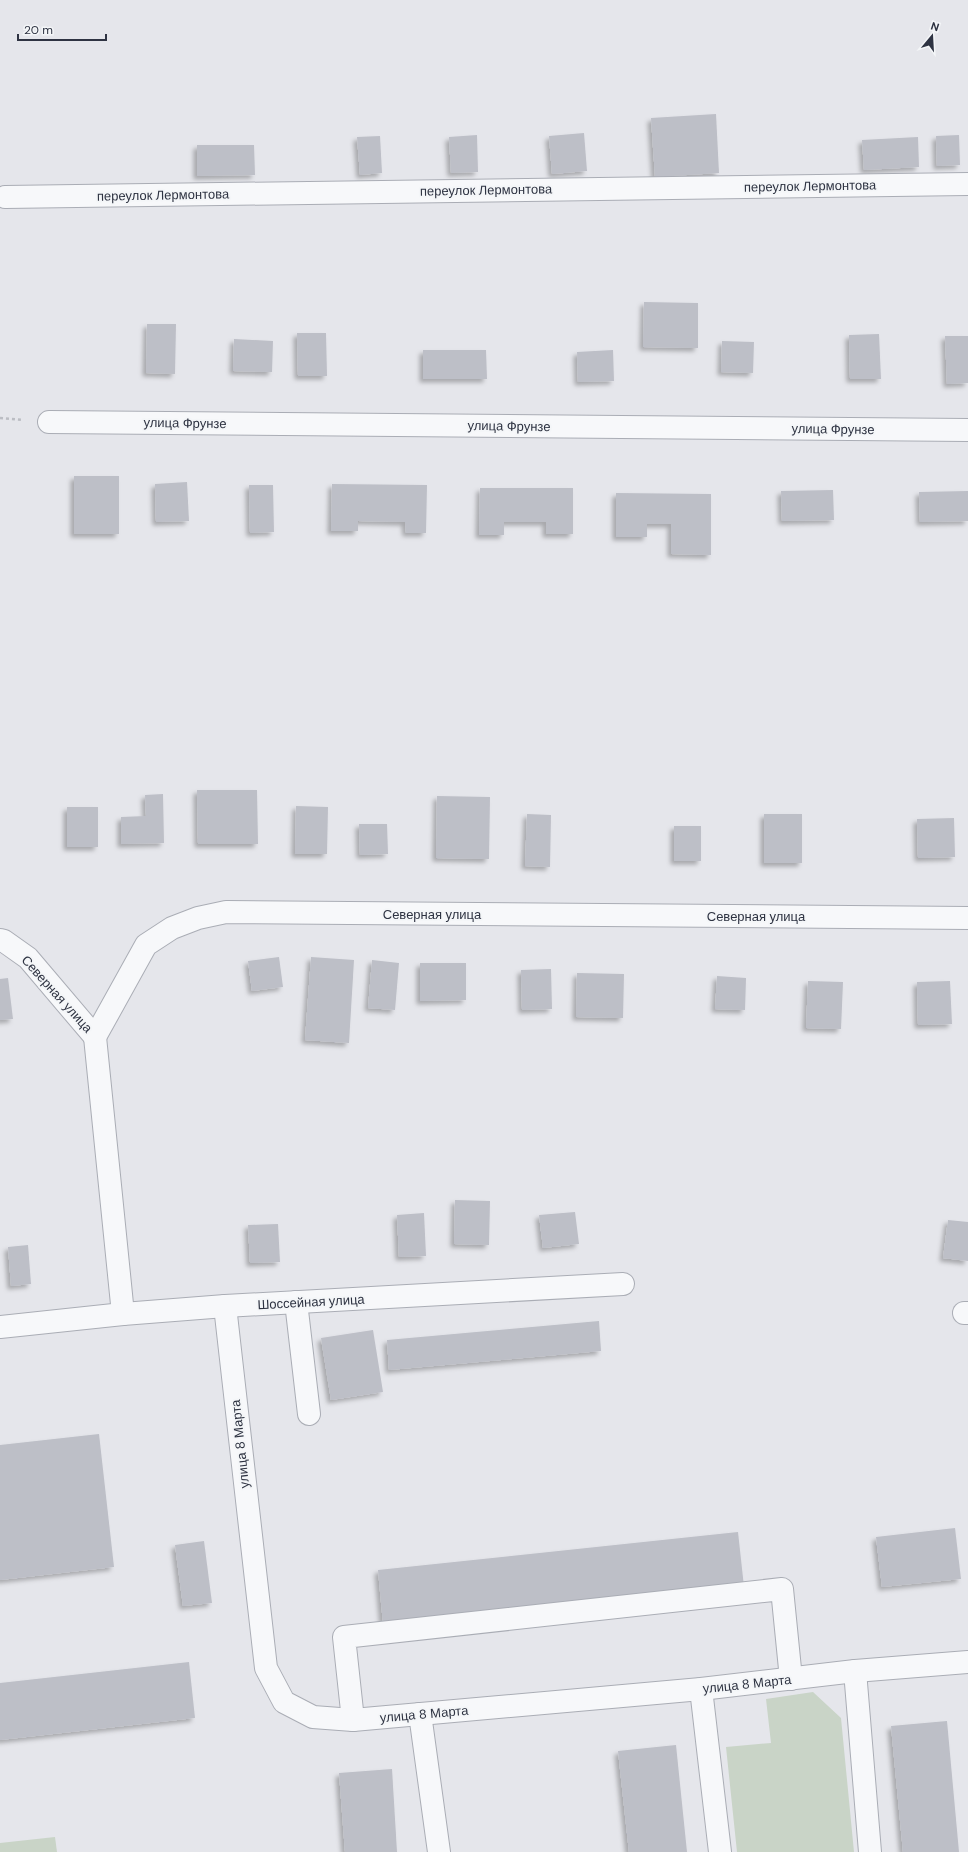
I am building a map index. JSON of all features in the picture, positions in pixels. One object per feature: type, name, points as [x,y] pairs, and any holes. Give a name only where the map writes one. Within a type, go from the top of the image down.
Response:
[{"type":"street","name":"переулок Лермонтова","points":[[5,197],[968,184]]},
{"type":"street","name":"улица Фрунзе","points":[[49,422],[968,430]]},
{"type":"street","name":"Северная улица","points":[[0,940],[4,941],[28,958],[95,1036],[146,945],[172,928],[198,918],[226,912],[968,918]]},
{"type":"street","points":[[95,1036],[123,1314]]},
{"type":"street","name":"Шоссейная улица","points":[[0,1327],[123,1314],[224,1306],[623,1284]]},
{"type":"street","points":[[296,1302],[309,1414]]},
{"type":"street","name":"улица 8 Марта","points":[[224,1306],[266,1668],[284,1702],[313,1717],[353,1720],[701,1689],[855,1672],[968,1662]]},
{"type":"street","points":[[353,1720],[344,1637],[782,1589],[791,1679]]},
{"type":"street","points":[[855,1672],[870,1852]]},
{"type":"street","points":[[701,1689],[720,1852]]},
{"type":"street","points":[[420,1714],[438,1852]]},
{"type":"shaded area","points":[[813,1692],[841,1718],[854,1852],[737,1852],[726,1747],[771,1743],[766,1699]]},
{"type":"shaded area","points":[[55,1837],[57,1852],[0,1852],[0,1843]]},
{"type":"building","points":[[716,114],[719,173],[655,177],[651,118]]},
{"type":"building","points":[[584,133],[587,171],[552,174],[549,136]]},
{"type":"building","points":[[477,135],[478,172],[451,173],[449,137]]},
{"type":"building","points":[[959,135],[960,165],[937,166],[936,136]]},
{"type":"building","points":[[380,136],[382,173],[360,175],[357,137]]},
{"type":"building","points":[[918,137],[919,167],[864,170],[862,140]]},
{"type":"building","points":[[197,145],[254,145],[255,175],[197,176]]},
{"type":"building","points":[[644,302],[698,303],[698,348],[643,347]]},
{"type":"building","points":[[147,324],[176,324],[175,374],[146,373]]},
{"type":"building","points":[[297,333],[326,333],[327,376],[298,376]]},
{"type":"building","points":[[879,334],[881,379],[850,379],[849,335]]},
{"type":"building","points":[[945,336],[968,336],[968,383],[947,384]]},
{"type":"building","points":[[234,339],[273,341],[272,372],[233,371]]},
{"type":"building","points":[[722,341],[754,342],[753,373],[721,372]]},
{"type":"building","points":[[423,350],[486,350],[487,379],[423,379]]},
{"type":"building","points":[[613,350],[614,381],[578,382],[577,352]]},
{"type":"building","points":[[74,476],[119,476],[119,534],[74,534]]},
{"type":"building","points":[[187,482],[189,521],[156,522],[155,484]]},
{"type":"building","points":[[332,484],[427,485],[426,533],[406,533],[405,522],[358,521],[358,531],[331,531]]},
{"type":"building","points":[[249,485],[273,485],[274,532],[250,533]]},
{"type":"building","points":[[480,488],[573,488],[573,534],[546,534],[546,522],[504,522],[504,535],[479,535]]},
{"type":"building","points":[[833,490],[834,520],[782,521],[781,491]]},
{"type":"building","points":[[968,491],[968,521],[920,522],[919,492]]},
{"type":"building","points":[[616,493],[711,494],[711,555],[671,554],[671,524],[647,524],[647,537],[616,537]]},
{"type":"building","points":[[197,790],[257,790],[258,844],[198,844]]},
{"type":"building","points":[[163,794],[164,843],[121,844],[121,817],[146,816],[145,795]]},
{"type":"building","points":[[437,796],[490,797],[489,859],[436,858]]},
{"type":"building","points":[[296,806],[328,807],[327,854],[295,854]]},
{"type":"building","points":[[67,807],[98,807],[98,847],[67,847]]},
{"type":"building","points":[[527,814],[551,815],[550,867],[525,866]]},
{"type":"building","points":[[764,814],[802,814],[802,863],[764,863]]},
{"type":"building","points":[[954,818],[955,857],[918,858],[917,819]]},
{"type":"building","points":[[359,824],[387,824],[388,854],[360,855]]},
{"type":"building","points":[[674,826],[701,826],[701,861],[674,861]]},
{"type":"building","points":[[279,957],[283,987],[252,991],[248,961]]},
{"type":"building","points":[[311,957],[354,960],[349,1043],[305,1040]]},
{"type":"building","points":[[372,960],[399,963],[395,1010],[368,1008]]},
{"type":"building","points":[[420,963],[466,963],[466,1000],[420,1001]]},
{"type":"building","points":[[551,969],[552,1009],[522,1010],[521,970]]},
{"type":"building","points":[[577,973],[624,974],[623,1018],[576,1017]]},
{"type":"building","points":[[717,976],[746,978],[745,1010],[715,1009]]},
{"type":"building","points":[[8,978],[13,1019],[0,1020],[0,979]]},
{"type":"building","points":[[808,981],[843,982],[841,1029],[806,1028]]},
{"type":"building","points":[[950,981],[952,1024],[918,1025],[917,982]]},
{"type":"building","points":[[455,1200],[490,1201],[489,1245],[454,1244]]},
{"type":"building","points":[[575,1212],[579,1244],[543,1248],[539,1215]]},
{"type":"building","points":[[424,1213],[426,1256],[399,1257],[397,1215]]},
{"type":"building","points":[[948,1220],[968,1222],[968,1261],[943,1258]]},
{"type":"building","points":[[278,1224],[280,1262],[250,1263],[248,1225]]},
{"type":"building","points":[[28,1245],[31,1284],[11,1286],[8,1247]]},
{"type":"building","points":[[599,1321],[601,1351],[389,1370],[387,1340]]},
{"type":"building","points":[[373,1330],[383,1392],[331,1400],[321,1338]]},
{"type":"building","points":[[99,1434],[114,1567],[0,1580],[0,1445]]},
{"type":"building","points":[[955,1528],[961,1579],[882,1587],[876,1537]]},
{"type":"building","points":[[738,1532],[744,1587],[383,1624],[378,1570]]},
{"type":"building","points":[[204,1541],[212,1603],[183,1606],[175,1545]]},
{"type":"building","points":[[189,1662],[195,1718],[0,1740],[0,1683]]},
{"type":"building","points":[[947,1721],[959,1852],[903,1852],[891,1726]]},
{"type":"building","points":[[676,1745],[687,1852],[629,1852],[618,1751]]},
{"type":"building","points":[[392,1769],[397,1852],[345,1852],[339,1773]]}]
